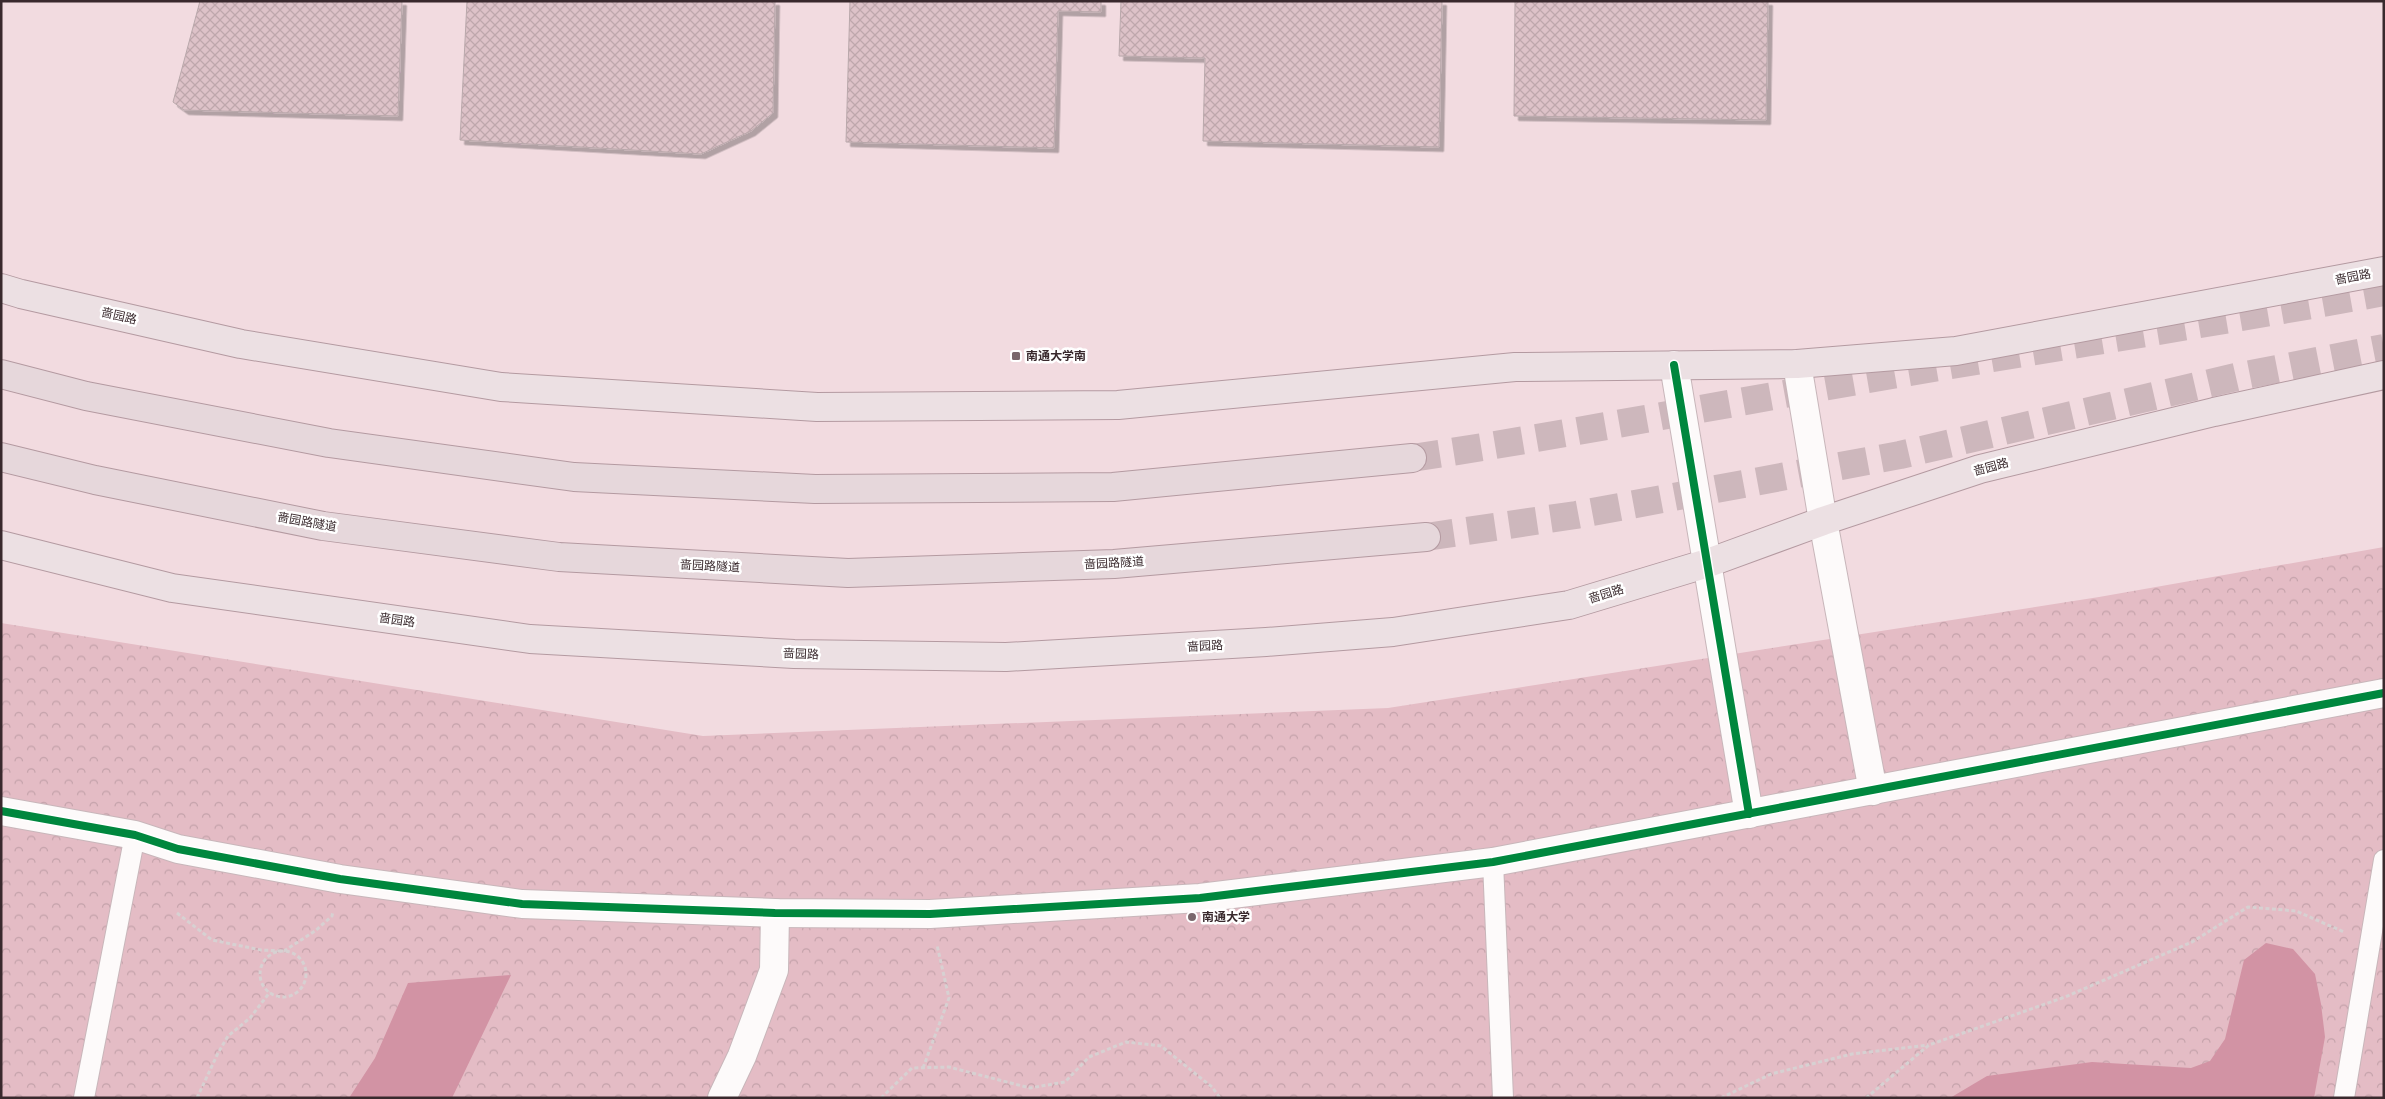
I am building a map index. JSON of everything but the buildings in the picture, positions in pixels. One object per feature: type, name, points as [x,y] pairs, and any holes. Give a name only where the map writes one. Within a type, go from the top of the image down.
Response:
[{"type":"highway","points":[[1,374],[86,396],[329,443],[574,477],[815,489],[1112,487],[1412,458]]},
{"type":"highway","name":"啬园路隧道","points":[[1,457],[95,480],[323,526],[559,557],[588,559],[848,573],[1114,564],[1426,537]]},
{"type":"main road","name":"啬园路","points":[[1,288],[241,344],[501,387],[817,407],[1118,405],[1515,367],[1797,364],[1956,351],[2384,271]]},
{"type":"main road","name":"啬园路","points":[[1,544],[172,588],[530,639],[794,654],[1006,656],[1266,642],[1393,632],[1569,605],[1708,563],[1823,521],[1980,469],[2214,412],[2384,376]]},
{"type":"street","points":[[1797,364],[1823,521],[1873,790]]},
{"type":"street","points":[[1674,366],[1749,814]]},
{"type":"street","points":[[1,811],[134,835],[178,849],[340,879],[522,904],[775,913],[930,914],[1200,898],[1493,862],[2384,694]]},
{"type":"street","points":[[722,1098],[742,1056],[774,970],[775,913]]},
{"type":"lane","points":[[84,1098],[134,835]]},
{"type":"lane","points":[[2344,1098],[2384,860]]},
{"type":"lane","points":[[1493,862],[1503,1098]]},
{"type":"path","points":[[177,913],[212,940],[261,950],[284,951],[296,955],[304,965],[306,978],[300,990],[289,997],[276,996],[265,989],[260,977],[262,964],[271,954],[284,951],[314,932],[332,916],[340,879]]},
{"type":"path","points":[[1721,1098],[1771,1074],[1852,1054],[1929,1045],[2065,998],[2192,942],[2248,907],[2296,911],[2370,943]]},
{"type":"path","points":[[923,1068],[950,998],[930,914]]},
{"type":"path","points":[[197,1098],[228,1036],[250,1018],[270,992]]},
{"type":"path","points":[[881,1098],[912,1068],[948,1067],[1030,1088],[1064,1082],[1089,1057],[1126,1042],[1161,1046],[1212,1088],[1220,1098]]},
{"type":"path","points":[[1866,1098],[1929,1045]]},
{"type":"green space","name":"南通大学","points":[[2384,547],[2384,1098],[1,1098],[1,623],[703,736],[1388,708],[2099,597]]},
{"type":"shaded area","points":[[2266,943],[2293,949],[2315,974],[2325,1037],[2314,1098],[1950,1098],[1987,1076],[2092,1062],[2191,1068],[2210,1061],[2225,1039],[2244,960]]},
{"type":"shaded area","points":[[511,975],[452,1098],[349,1098],[375,1058],[408,983]]},
{"type":"tunnel","points":[[1412,458],[2384,292]]},
{"type":"tunnel","points":[[1426,537],[1576,515],[1900,455],[2236,377],[2384,348]]},
{"type":"cycle path","points":[[1674,365],[1749,814]]},
{"type":"cycle path","points":[[1,811],[135,835],[178,849],[340,879],[522,904],[775,913],[930,914],[1200,898],[1493,862],[2384,693]]},
{"type":"place","name":"南通大学南","points":[[1016,356]]},
{"type":"place","name":"南通大学","points":[[1192,917]]}]
